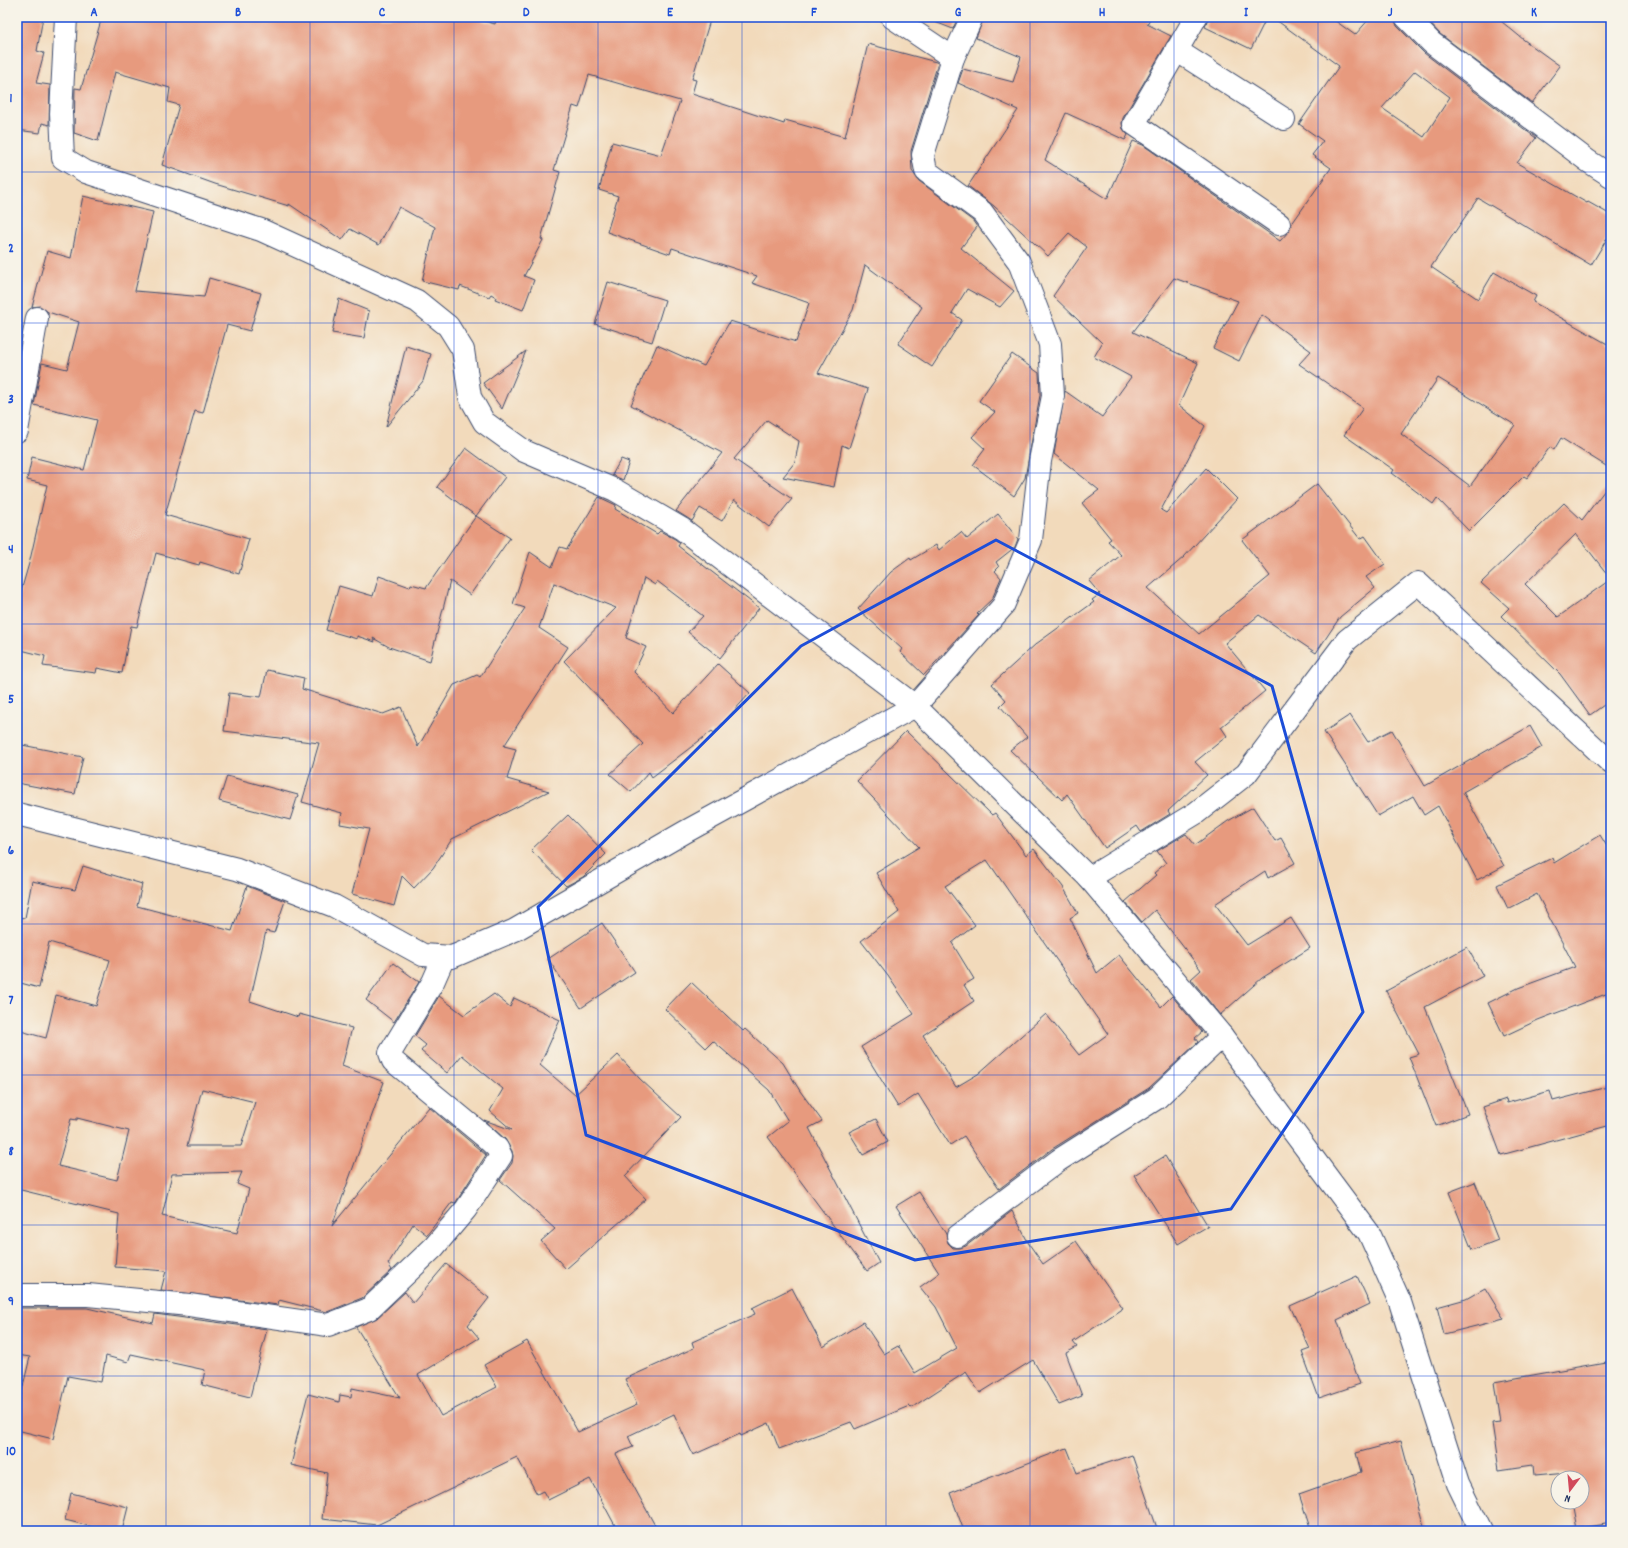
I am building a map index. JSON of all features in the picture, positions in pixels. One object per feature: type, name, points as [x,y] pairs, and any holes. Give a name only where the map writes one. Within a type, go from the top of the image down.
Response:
[{"type":"street","points":[[66,17],[61,113],[63,158],[86,172],[261,230],[417,301],[448,326],[463,350],[470,398],[484,422],[524,451],[616,490],[682,529],[915,706],[1089,878],[1222,1036],[1369,1233],[1400,1302],[1458,1484],[1481,1531]]},
{"type":"street","points":[[892,17],[953,58]]},
{"type":"street","points":[[17,814],[237,870],[334,906],[423,955],[452,957],[515,930],[692,828],[915,706],[1003,606],[1031,540],[1040,461],[1053,396],[1050,344],[1019,262],[982,212],[926,171],[923,155],[953,58],[972,17]]},
{"type":"street","points":[[1196,17],[1134,124],[1279,224]]},
{"type":"street","points":[[1406,17],[1432,42],[1588,161],[1611,176]]},
{"type":"street","points":[[1176,50],[1284,119]]},
{"type":"street","points":[[17,431],[37,318]]},
{"type":"street","points":[[1089,878],[1196,813],[1246,774],[1347,640],[1418,583],[1611,763]]},
{"type":"street","points":[[17,1296],[88,1294],[189,1305],[328,1325],[369,1309],[434,1247],[466,1209],[501,1156],[497,1148],[485,1137],[393,1061],[390,1053],[433,982],[444,957]]},
{"type":"street","points":[[958,1236],[1059,1160],[1157,1098],[1222,1036]]},
{"type":"highlighted area","points":[[996,540],[1272,686],[1363,1012],[1231,1209],[915,1260],[586,1135],[538,907],[801,646]]},
{"type":"building","points":[[17,17],[43,17],[37,51],[44,53],[36,83],[50,85],[49,125],[42,123],[40,133],[17,130]]},
{"type":"building","points":[[102,17],[470,17],[495,24],[497,17],[711,17],[692,79],[696,80],[692,94],[784,124],[785,120],[845,137],[868,44],[936,62],[938,63],[911,151],[912,171],[919,181],[973,221],[977,227],[961,248],[1014,291],[1000,307],[967,289],[952,313],[962,320],[932,367],[898,344],[922,307],[865,265],[853,310],[818,373],[868,389],[849,448],[842,445],[834,487],[783,477],[795,462],[799,441],[767,420],[734,459],[792,499],[769,527],[734,500],[722,521],[700,508],[692,521],[676,511],[722,453],[631,405],[657,345],[704,366],[730,321],[796,342],[809,303],[752,283],[757,276],[672,248],[670,254],[607,232],[618,196],[599,190],[612,142],[661,155],[680,101],[589,75],[579,108],[573,106],[554,170],[560,172],[541,239],[543,240],[524,276],[534,280],[523,310],[495,299],[496,297],[491,294],[489,297],[460,286],[459,290],[422,281],[435,227],[399,207],[379,245],[350,229],[342,240],[289,204],[289,206],[215,184],[162,165],[179,105],[168,102],[170,88],[115,72],[98,141],[74,133],[75,88],[81,89]]},
{"type":"building","points":[[925,17],[958,17],[953,29]]},
{"type":"building","points":[[984,17],[1151,17],[1147,24],[1171,36],[1123,118],[1123,129],[1128,135],[1125,140],[1066,113],[1045,160],[1107,199],[1133,141],[1143,145],[1280,241],[1289,231],[1291,225],[1331,168],[1312,155],[1323,141],[1299,124],[1339,66],[1272,17],[1330,17],[1355,35],[1371,17],[1394,17],[1397,26],[1424,53],[1536,138],[1517,163],[1611,215],[1611,232],[1591,265],[1478,198],[1431,267],[1478,299],[1494,272],[1536,296],[1533,302],[1611,346],[1611,469],[1561,438],[1554,450],[1550,447],[1527,478],[1524,476],[1469,531],[1437,498],[1433,504],[1392,473],[1394,470],[1344,435],[1363,408],[1299,364],[1311,351],[1262,315],[1239,361],[1213,348],[1238,301],[1174,278],[1133,332],[1198,363],[1179,405],[1205,426],[1161,510],[1166,513],[1206,468],[1237,499],[1184,557],[1148,588],[1199,634],[1270,576],[1242,540],[1317,484],[1360,539],[1365,536],[1385,564],[1366,577],[1375,588],[1340,617],[1316,653],[1259,615],[1225,643],[1265,691],[1221,727],[1227,736],[1195,762],[1207,775],[1168,811],[1170,814],[1141,832],[1137,826],[1105,848],[1067,794],[1062,800],[1010,750],[1027,737],[1000,706],[1006,700],[992,684],[1036,644],[1094,602],[1092,600],[1100,594],[1089,581],[1121,555],[1108,541],[1111,539],[1082,503],[1099,490],[1054,454],[1065,391],[1102,417],[1131,377],[1094,357],[1102,343],[1053,296],[1087,247],[1069,233],[1048,256],[994,206],[968,186],[1018,110],[958,83],[963,69],[1013,82],[1021,57],[976,38]],"holes":[[[1415,71],[1450,97],[1424,137],[1382,108]],[[1438,378],[1515,425],[1470,486],[1401,434]]]},
{"type":"building","points":[[1208,17],[1267,17],[1251,49],[1205,27]]},
{"type":"building","points":[[1424,17],[1496,17],[1524,40],[1560,66],[1532,103],[1440,34]]},
{"type":"building","points":[[83,196],[153,212],[135,291],[204,297],[209,278],[261,293],[250,331],[227,325],[203,413],[195,411],[165,515],[249,539],[239,574],[200,562],[199,565],[156,553],[137,627],[131,626],[122,673],[97,668],[96,673],[43,666],[45,656],[17,649],[17,605],[30,560],[47,485],[27,480],[32,457],[84,470],[97,420],[34,405],[42,363],[67,369],[79,322],[48,312],[40,306],[32,307],[47,251],[71,258]]},
{"type":"building","points":[[608,282],[665,300],[652,342],[595,324]]},
{"type":"building","points":[[339,299],[369,311],[364,338],[332,333]]},
{"type":"building","points":[[406,346],[431,354],[423,381],[386,427]]},
{"type":"building","points":[[526,351],[502,409],[483,383]]},
{"type":"building","points":[[1012,354],[1039,373],[1040,395],[1025,478],[1014,496],[973,465],[985,449],[972,437],[995,412],[979,401]]},
{"type":"building","points":[[466,448],[505,477],[476,516],[437,487]]},
{"type":"building","points":[[621,459],[629,462],[623,480],[612,475]]},
{"type":"building","points":[[1611,482],[1611,579],[1611,700],[1590,715],[1560,674],[1501,616],[1509,608],[1481,583],[1564,503],[1582,520]],"holes":[[[1576,534],[1611,579],[1558,617],[1525,584]]]},
{"type":"building","points":[[599,497],[616,505],[615,509],[657,534],[660,531],[675,539],[680,543],[678,546],[759,608],[720,658],[688,632],[703,616],[657,581],[655,585],[644,578],[626,638],[646,647],[634,672],[673,713],[718,664],[750,693],[714,733],[712,731],[652,777],[649,772],[631,792],[610,774],[643,744],[564,661],[616,608],[554,583],[539,628],[568,647],[504,746],[516,749],[507,779],[549,791],[452,839],[433,868],[414,888],[402,876],[394,906],[352,894],[369,829],[340,824],[342,813],[302,802],[319,743],[224,731],[229,693],[261,697],[267,670],[304,678],[302,689],[383,714],[401,707],[418,747],[454,685],[477,675],[480,677],[525,608],[513,604],[530,552],[552,567],[560,547],[567,549]]},
{"type":"building","points":[[998,514],[1018,539],[1015,547],[996,562],[999,567],[995,571],[1001,578],[992,599],[977,613],[979,615],[924,675],[900,652],[902,649],[858,609],[891,572],[910,558],[911,560],[936,545],[939,550],[961,532],[967,539]]},
{"type":"building","points":[[476,516],[510,538],[470,595],[450,581],[430,661],[389,647],[373,638],[375,642],[357,636],[357,639],[326,630],[339,586],[373,596],[379,576],[410,587],[411,584],[426,588]]},
{"type":"building","points":[[1350,715],[1368,742],[1392,730],[1425,786],[1530,726],[1542,747],[1463,792],[1504,866],[1477,880],[1438,806],[1424,815],[1413,796],[1378,816],[1324,732]]},
{"type":"building","points":[[906,731],[992,815],[995,813],[1026,855],[1034,849],[1063,887],[1078,913],[1070,918],[1097,973],[1119,955],[1161,1007],[1172,996],[1202,1032],[1195,1038],[1198,1042],[1149,1088],[1052,1149],[999,1189],[964,1136],[950,1145],[918,1094],[898,1107],[861,1047],[914,1014],[888,976],[861,941],[899,912],[876,873],[919,847],[857,781]],"holes":[[[987,860],[1108,1034],[1079,1055],[1046,1014],[978,1074],[956,1087],[923,1035],[974,1001],[964,985],[974,979],[952,943],[975,925],[945,886]]]},
{"type":"building","points":[[17,744],[83,757],[75,794],[17,783]]},
{"type":"building","points":[[227,776],[298,795],[290,820],[219,801]]},
{"type":"building","points":[[1253,807],[1275,841],[1281,838],[1295,863],[1268,878],[1265,871],[1215,904],[1247,945],[1291,918],[1310,948],[1262,978],[1220,1015],[1191,979],[1201,970],[1155,910],[1142,922],[1125,902],[1156,875],[1154,873],[1166,863],[1157,851],[1186,834],[1195,845],[1228,821]]},
{"type":"building","points":[[568,815],[606,854],[583,877],[566,886],[531,850]]},
{"type":"building","points":[[1600,835],[1611,853],[1611,992],[1538,1020],[1504,1036],[1488,1003],[1518,988],[1575,967],[1537,894],[1508,909],[1497,885],[1552,858],[1554,863]]},
{"type":"building","points":[[83,866],[142,884],[137,906],[232,931],[247,886],[285,901],[274,933],[266,931],[250,1001],[298,1017],[299,1014],[352,1028],[342,1066],[384,1082],[332,1226],[429,1107],[486,1155],[456,1202],[452,1202],[427,1235],[413,1224],[388,1264],[392,1270],[362,1298],[327,1312],[279,1300],[278,1305],[161,1290],[166,1271],[115,1267],[119,1214],[17,1189],[17,1030],[46,1038],[56,995],[96,1006],[110,960],[49,942],[39,988],[17,982],[17,917],[25,918],[32,881],[75,890]],"holes":[[[202,1089],[255,1102],[241,1146],[187,1146]],[[77,1118],[129,1131],[117,1180],[58,1166],[71,1119],[77,1120]],[[242,1172],[237,1184],[249,1189],[237,1233],[162,1216],[172,1174]]]},
{"type":"building","points":[[602,923],[635,972],[581,1008],[548,959]]},
{"type":"building","points":[[1467,947],[1483,976],[1425,1007],[1468,1114],[1436,1126],[1409,1057],[1419,1054],[1386,991]]},
{"type":"building","points":[[393,963],[419,982],[394,1022],[366,1000]]},
{"type":"building","points":[[691,982],[743,1031],[745,1029],[783,1063],[800,1091],[822,1121],[809,1128],[879,1263],[867,1271],[768,1137],[788,1121],[769,1090],[713,1041],[706,1048],[665,1009]]},
{"type":"building","points":[[494,994],[510,1007],[514,998],[560,1020],[540,1065],[575,1095],[618,1055],[640,1079],[681,1117],[625,1176],[646,1199],[566,1269],[541,1241],[555,1229],[500,1180],[512,1163],[512,1151],[505,1139],[484,1120],[512,1130],[490,1111],[503,1089],[462,1055],[447,1073],[421,1051],[426,1045],[415,1036],[439,996],[464,1015]]},
{"type":"building","points":[[1611,1086],[1611,1125],[1501,1155],[1483,1107],[1506,1099],[1507,1103],[1550,1091],[1553,1101]]},
{"type":"building","points":[[876,1119],[888,1142],[863,1155],[849,1132]]},
{"type":"building","points":[[1165,1156],[1208,1226],[1178,1244],[1134,1175]]},
{"type":"building","points":[[1475,1182],[1498,1240],[1472,1250],[1449,1192]]},
{"type":"building","points":[[919,1192],[946,1234],[948,1243],[953,1248],[966,1246],[1012,1211],[1029,1244],[1043,1264],[1076,1241],[1123,1308],[1073,1342],[1077,1347],[1066,1353],[1082,1396],[1059,1405],[1033,1360],[980,1393],[966,1372],[911,1408],[909,1406],[855,1429],[851,1422],[779,1449],[769,1423],[693,1455],[674,1414],[628,1436],[633,1447],[616,1454],[658,1531],[618,1531],[590,1479],[548,1500],[543,1491],[537,1494],[517,1457],[377,1525],[322,1519],[327,1473],[291,1465],[308,1394],[339,1402],[340,1395],[351,1397],[352,1388],[400,1398],[356,1327],[377,1318],[405,1292],[413,1303],[446,1264],[489,1298],[468,1325],[479,1338],[418,1375],[441,1416],[497,1387],[484,1365],[527,1341],[578,1432],[637,1405],[625,1379],[694,1348],[692,1342],[755,1314],[752,1308],[792,1288],[823,1347],[863,1322],[884,1354],[898,1346],[915,1373],[957,1348],[936,1307],[920,1287],[939,1273],[896,1206]]},
{"type":"building","points":[[1357,1276],[1370,1304],[1337,1320],[1360,1384],[1319,1398],[1302,1352],[1310,1349],[1290,1306]]},
{"type":"building","points":[[1485,1288],[1504,1319],[1444,1334],[1437,1307],[1466,1299]]},
{"type":"building","points":[[17,1308],[87,1308],[153,1323],[155,1314],[267,1329],[250,1397],[202,1385],[205,1370],[131,1354],[128,1362],[106,1356],[101,1382],[68,1376],[53,1439],[17,1430],[17,1411],[30,1357],[17,1355]]},
{"type":"building","points":[[1611,1361],[1611,1523],[1577,1529],[1573,1510],[1590,1510],[1590,1470],[1550,1470],[1550,1475],[1534,1476],[1533,1465],[1499,1470],[1492,1423],[1500,1422],[1494,1382]]},
{"type":"building","points":[[1401,1441],[1425,1531],[1311,1531],[1299,1494],[1361,1472],[1356,1453]]},
{"type":"building","points":[[1067,1448],[1077,1473],[1132,1455],[1158,1531],[964,1531],[950,1493]]},
{"type":"building","points":[[71,1493],[128,1507],[122,1531],[109,1531],[65,1520]]}]
